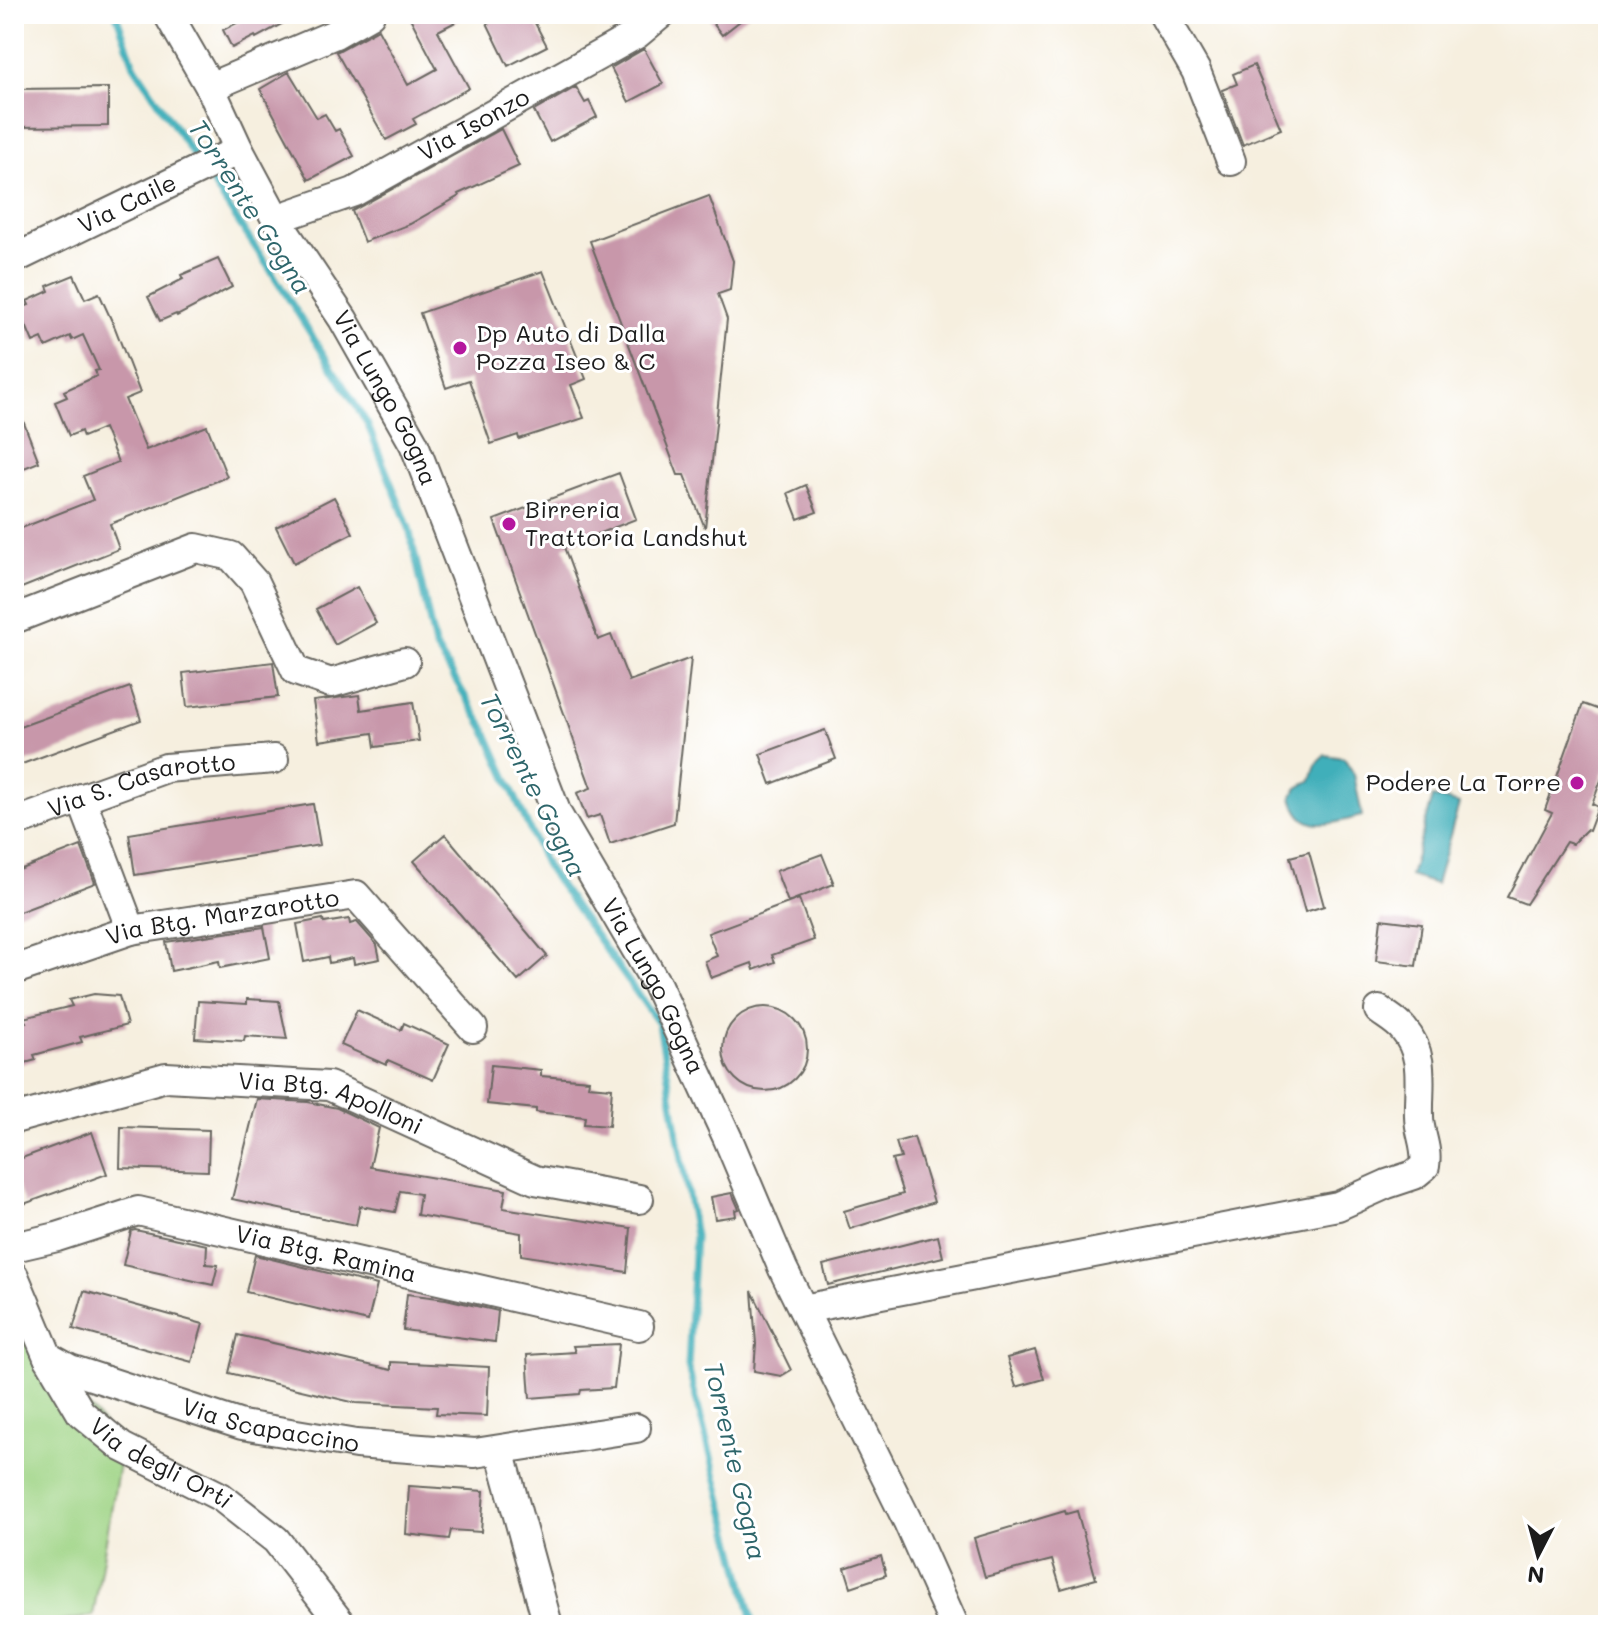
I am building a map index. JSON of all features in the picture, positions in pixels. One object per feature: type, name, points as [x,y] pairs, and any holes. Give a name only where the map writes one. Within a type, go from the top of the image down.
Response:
[{"type":"street","name":"Via Lungo Gogna","points":[[168,14],[210,87],[232,154],[343,319],[414,444],[557,814],[657,985],[803,1309],[908,1522],[954,1625]]},
{"type":"street","points":[[210,87],[335,34],[370,14]]},
{"type":"street","name":"Via Isonzo","points":[[276,219],[354,192],[637,34],[661,14]]},
{"type":"street","points":[[1163,14],[1196,71],[1231,161]]},
{"type":"street","name":"Via Caile","points":[[14,259],[232,154]]},
{"type":"street","points":[[14,619],[196,548],[231,556],[254,582],[296,671],[331,683],[405,662]]},
{"type":"street","name":"Via S. Casarotto","points":[[14,823],[166,768],[274,759]]},
{"type":"street","points":[[81,798],[131,930]]},
{"type":"street","name":"Via Btg. Marzarotto","points":[[14,970],[131,930],[356,895],[473,1028]]},
{"type":"street","points":[[803,1309],[1338,1206],[1414,1175],[1425,1166],[1428,1150],[1418,1118],[1421,1073],[1416,1052],[1404,1030],[1379,1010]]},
{"type":"street","name":"Via Btg. Apolloni","points":[[14,1119],[166,1077],[329,1086],[535,1180],[639,1199]]},
{"type":"street","name":"Via Btg. Ramina","points":[[14,1247],[138,1211],[639,1326]]},
{"type":"street","name":"Via degli Orti","points":[[14,1276],[48,1357],[81,1413],[122,1447],[221,1497],[276,1540],[342,1625]]},
{"type":"street","name":"Via Scapaccino","points":[[48,1357],[70,1369],[242,1425],[356,1444],[475,1453],[636,1428]]},
{"type":"street","points":[[500,1450],[548,1625]]},
{"type":"green space","points":[[14,1273],[48,1357],[122,1447],[93,1616],[44,1625],[14,1625]]},
{"type":"water","points":[[1325,755],[1344,758],[1354,774],[1362,816],[1319,824],[1310,822],[1296,809],[1292,796],[1311,780],[1316,765]]},
{"type":"water","points":[[1433,797],[1459,804],[1436,884],[1410,876]]},
{"type":"building","points":[[254,14],[300,14],[232,48],[223,30]]},
{"type":"building","points":[[408,14],[471,14],[438,31],[469,88],[413,119],[416,124],[386,140],[336,52],[378,29],[408,85],[437,69]]},
{"type":"building","points":[[504,14],[527,14],[547,46],[508,66],[487,23]]},
{"type":"building","points":[[706,14],[749,14],[722,35]]},
{"type":"building","points":[[644,49],[663,84],[629,102],[611,68]]},
{"type":"building","points":[[1254,65],[1281,129],[1243,145],[1222,90],[1237,84],[1233,74]]},
{"type":"building","points":[[289,72],[317,118],[325,114],[335,131],[339,129],[354,156],[309,180],[260,89]]},
{"type":"building","points":[[576,87],[585,103],[589,101],[597,117],[550,142],[534,111]]},
{"type":"building","points":[[108,88],[108,126],[14,127],[14,89]]},
{"type":"building","points":[[501,129],[519,166],[458,194],[410,224],[364,242],[352,211]]},
{"type":"building","points":[[709,196],[733,261],[730,290],[718,294],[727,319],[705,528],[684,475],[678,475],[590,241]]},
{"type":"building","points":[[218,259],[232,287],[177,316],[160,321],[148,297],[183,279],[181,275]]},
{"type":"building","points":[[543,271],[586,379],[571,385],[584,418],[519,439],[518,435],[491,444],[469,380],[446,388],[420,313]]},
{"type":"building","points":[[74,275],[85,299],[99,293],[115,328],[140,393],[125,399],[146,450],[207,426],[227,477],[110,524],[119,549],[14,591],[14,531],[93,500],[83,476],[118,462],[104,428],[83,437],[81,431],[69,436],[55,402],[67,397],[64,391],[97,376],[95,371],[99,370],[83,335],[72,340],[70,336],[46,347],[42,338],[33,342],[19,309],[29,305],[27,301],[49,291],[47,286]]},
{"type":"building","points":[[14,401],[39,462],[14,472]]},
{"type":"building","points":[[619,473],[636,519],[564,547],[598,640],[611,635],[629,681],[691,658],[674,823],[610,844],[600,815],[587,819],[577,793],[591,788],[494,520]]},
{"type":"building","points":[[806,485],[817,512],[798,519],[788,493]]},
{"type":"building","points":[[334,497],[353,533],[294,563],[276,527]]},
{"type":"building","points":[[357,587],[376,623],[335,645],[316,609]]},
{"type":"building","points":[[273,662],[278,697],[187,707],[183,673]]},
{"type":"building","points":[[130,687],[141,720],[14,767],[14,729]]},
{"type":"building","points":[[359,695],[361,710],[413,702],[419,741],[375,747],[373,733],[319,741],[313,701]]},
{"type":"building","name":"Podere La Torre","points":[[1583,704],[1608,713],[1608,762],[1592,804],[1598,807],[1589,831],[1586,830],[1572,844],[1566,842],[1526,904],[1507,897],[1552,813],[1545,810]]},
{"type":"building","points":[[825,730],[836,759],[771,784],[760,754]]},
{"type":"building","points":[[313,804],[320,845],[135,875],[129,834]]},
{"type":"building","points":[[445,834],[547,956],[518,981],[414,861]]},
{"type":"building","points":[[81,846],[95,883],[14,914],[14,872]]},
{"type":"building","points":[[1309,852],[1324,906],[1305,912],[1290,857]]},
{"type":"building","points":[[822,854],[834,884],[788,902],[776,871]]},
{"type":"building","points":[[799,899],[814,940],[772,955],[775,962],[754,970],[752,963],[711,978],[705,961],[717,956],[708,933]]},
{"type":"building","points":[[323,919],[324,923],[349,919],[350,924],[357,922],[377,945],[380,959],[354,964],[353,958],[329,963],[328,957],[304,962],[297,924]]},
{"type":"building","points":[[1381,919],[1422,924],[1416,966],[1376,961]]},
{"type":"building","points":[[264,927],[270,958],[220,968],[219,961],[171,971],[166,942]]},
{"type":"building","points":[[94,994],[119,996],[127,1025],[80,1037],[82,1042],[34,1055],[36,1060],[14,1066],[14,1026],[26,1022],[23,1018],[72,1006],[69,1000]]},
{"type":"building","points":[[247,999],[279,1001],[287,1039],[245,1036],[244,1041],[195,1038],[198,1001],[247,1004]]},
{"type":"building","points":[[765,1007],[781,1010],[795,1019],[804,1033],[807,1049],[804,1065],[795,1079],[781,1088],[765,1091],[749,1088],[735,1079],[726,1065],[723,1049],[726,1033],[735,1019],[749,1010]]},
{"type":"building","points":[[357,1010],[401,1030],[404,1023],[449,1044],[433,1080],[388,1060],[386,1065],[341,1045]]},
{"type":"building","points":[[491,1065],[541,1070],[541,1076],[589,1080],[588,1086],[612,1088],[609,1126],[584,1124],[585,1117],[487,1104]]},
{"type":"building","points":[[257,1099],[308,1102],[337,1108],[379,1128],[370,1167],[506,1190],[503,1208],[631,1228],[627,1272],[521,1255],[521,1233],[417,1215],[420,1194],[400,1191],[395,1212],[360,1206],[356,1225],[232,1199]]},
{"type":"building","points":[[121,1127],[209,1130],[208,1171],[120,1168]]},
{"type":"building","points":[[92,1132],[107,1174],[24,1204],[14,1175],[14,1161]]},
{"type":"building","points":[[914,1137],[934,1202],[850,1229],[844,1211],[903,1194],[892,1160],[901,1158],[896,1142]]},
{"type":"building","points":[[732,1193],[739,1209],[735,1210],[736,1216],[715,1219],[711,1197]]},
{"type":"building","points":[[131,1231],[207,1245],[206,1264],[218,1265],[213,1285],[123,1265]]},
{"type":"building","points":[[938,1236],[943,1257],[828,1285],[823,1265]]},
{"type":"building","points":[[255,1255],[377,1285],[368,1321],[246,1292]]},
{"type":"building","points":[[84,1291],[203,1324],[192,1362],[73,1329]]},
{"type":"building","points":[[752,1291],[791,1370],[781,1376],[754,1371],[756,1344]]},
{"type":"building","points":[[407,1294],[498,1311],[495,1342],[403,1330]]},
{"type":"building","points":[[238,1335],[391,1370],[391,1362],[489,1367],[487,1416],[436,1414],[437,1407],[356,1403],[229,1373]]},
{"type":"building","points":[[619,1344],[614,1388],[530,1398],[527,1355],[575,1352],[573,1346]]},
{"type":"building","points":[[1035,1350],[1044,1379],[1016,1387],[1007,1358]]},
{"type":"building","points":[[409,1486],[484,1491],[481,1532],[451,1530],[449,1539],[406,1534]]},
{"type":"building","points":[[1065,1511],[1066,1514],[1077,1511],[1096,1579],[1061,1589],[1052,1560],[985,1577],[974,1538]]},
{"type":"building","points":[[881,1556],[886,1575],[851,1587],[845,1568]]},
{"type":"waterway","name":"Torrente Gogna","points":[[116,14],[134,65],[198,162]]},
{"type":"waterway","name":"Torrente Gogna","points":[[205,172],[367,423],[409,528],[435,646],[485,729],[546,866],[659,1024],[695,1236],[688,1367],[754,1625]]},
{"type":"place","name":"Dp Auto di Dalla Pozza Iseo & C","points":[[460,348]]},
{"type":"place","name":"Birreria Trattoria Landshut","points":[[509,524]]},
{"type":"place","name":"Podere La Torre","points":[[1577,783]]}]
